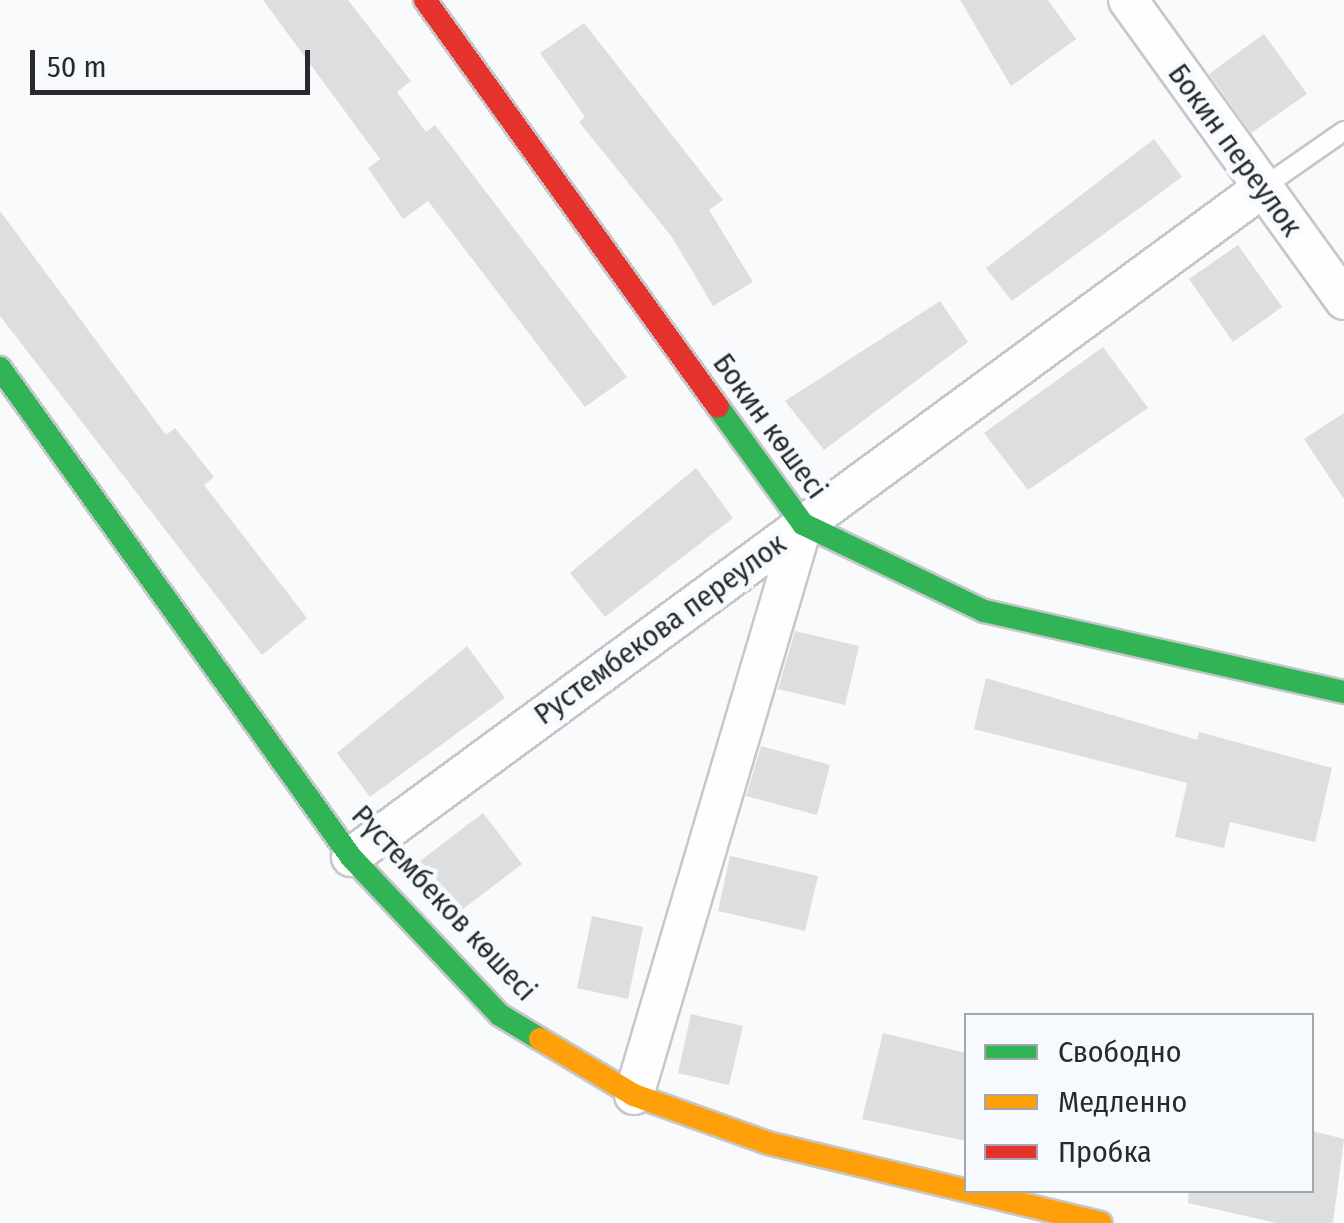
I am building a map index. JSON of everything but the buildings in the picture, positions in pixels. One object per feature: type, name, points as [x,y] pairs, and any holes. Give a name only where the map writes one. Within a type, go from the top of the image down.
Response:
[{"type":"street","name":"Бокин көшесі","points":[[425,0],[803,524],[984,612],[1344,692]]},
{"type":"street","name":"Бокин переулок","points":[[1128,0],[1260,189],[1344,300]]},
{"type":"street","name":"Рустембекова переулок","points":[[351,857],[1260,189]]},
{"type":"street","name":"Рүстембеков көшесі","points":[[0,368],[351,857],[500,1015],[634,1095],[768,1142],[964,1190]]},
{"type":"street","points":[[634,1095],[803,524]]},
{"type":"street","name":"Рүстембеков көшесі","points":[[977,1193],[1100,1223]]},
{"type":"lane","points":[[1260,189],[1344,131]]},
{"type":"traffic: fast","points":[[0,368],[351,857],[500,1015],[540,1039]]},
{"type":"traffic: fast","points":[[718,407],[803,524],[984,611],[1344,692]]},
{"type":"traffic: slow","points":[[540,1039],[634,1095],[768,1143],[964,1190]]},
{"type":"traffic: slow","points":[[976,1193],[1100,1223]]},
{"type":"traffic: jam","points":[[425,0],[718,407]]}]
